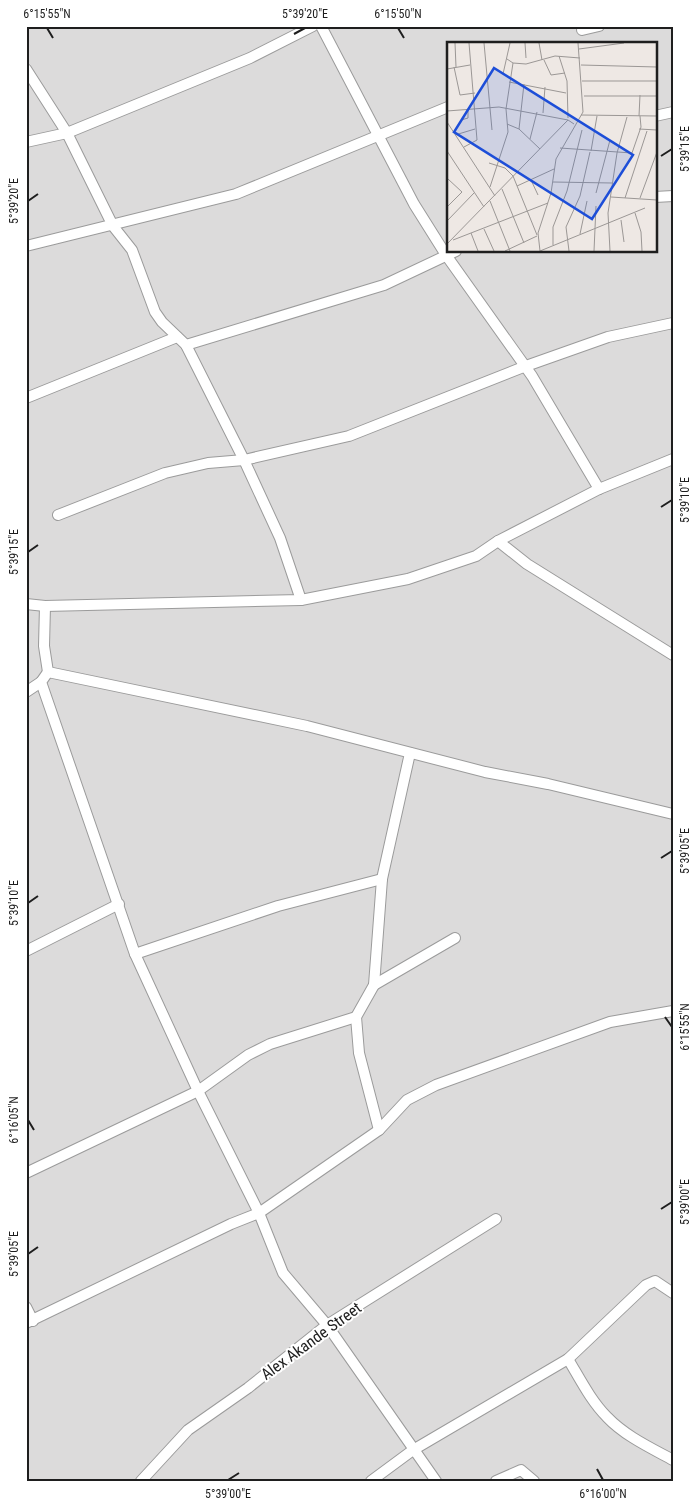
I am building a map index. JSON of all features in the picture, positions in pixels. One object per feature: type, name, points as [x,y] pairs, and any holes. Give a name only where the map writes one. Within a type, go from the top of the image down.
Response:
[{"type":"street","points":[[26,142],[67,133],[250,58],[313,26]]},
{"type":"street","points":[[321,26],[377,136],[446,255],[526,366],[599,489]]},
{"type":"street","points":[[582,30],[599,26]]},
{"type":"street","points":[[26,69],[67,133],[113,226],[132,250],[154,312],[186,345],[244,460],[280,538],[301,600]]},
{"type":"street","points":[[26,246],[236,194],[447,107]]},
{"type":"street","points":[[656,116],[673,112]]},
{"type":"street","points":[[656,197],[673,196]]},
{"type":"street","points":[[186,345],[384,285],[454,252]]},
{"type":"street","points":[[58,515],[165,473],[208,463],[244,460],[349,436],[526,366],[608,337],[673,322]]},
{"type":"street","points":[[26,398],[178,337]]},
{"type":"street","points":[[26,604],[45,606],[301,600],[408,579],[476,556],[498,541],[599,489],[673,459]]},
{"type":"street","points":[[498,541],[528,564],[673,655]]},
{"type":"street","points":[[26,692],[41,682],[48,672],[44,646],[45,606]]},
{"type":"street","points":[[48,672],[307,726],[485,772],[548,784],[673,814]]},
{"type":"street","points":[[41,682],[135,954],[198,1092],[259,1213],[283,1273],[327,1325],[436,1481]]},
{"type":"street","points":[[378,1130],[359,1053],[356,1016],[374,985],[382,879],[410,753]]},
{"type":"street","points":[[135,954],[278,906],[382,879]]},
{"type":"street","points":[[26,951],[119,904]]},
{"type":"street","points":[[374,985],[455,938]]},
{"type":"street","points":[[26,1307],[29,1322],[231,1224],[259,1213],[378,1130],[407,1100],[436,1085],[610,1022],[673,1011]]},
{"type":"street","points":[[26,1173],[198,1092],[248,1054],[270,1044],[356,1016]]},
{"type":"street","name":"Alex Akande Street","points":[[141,1481],[188,1430],[248,1388],[327,1325],[496,1220]]},
{"type":"street","points":[[370,1481],[413,1450],[568,1359],[646,1285],[655,1281],[673,1293]]},
{"type":"street","points":[[568,1359],[586,1390],[608,1418],[637,1440],[673,1460]]},
{"type":"street","points":[[496,1481],[522,1470],[534,1481]]},
{"type":"shaded area","points":[[26,26],[673,26],[673,1481],[26,1481]]}]
